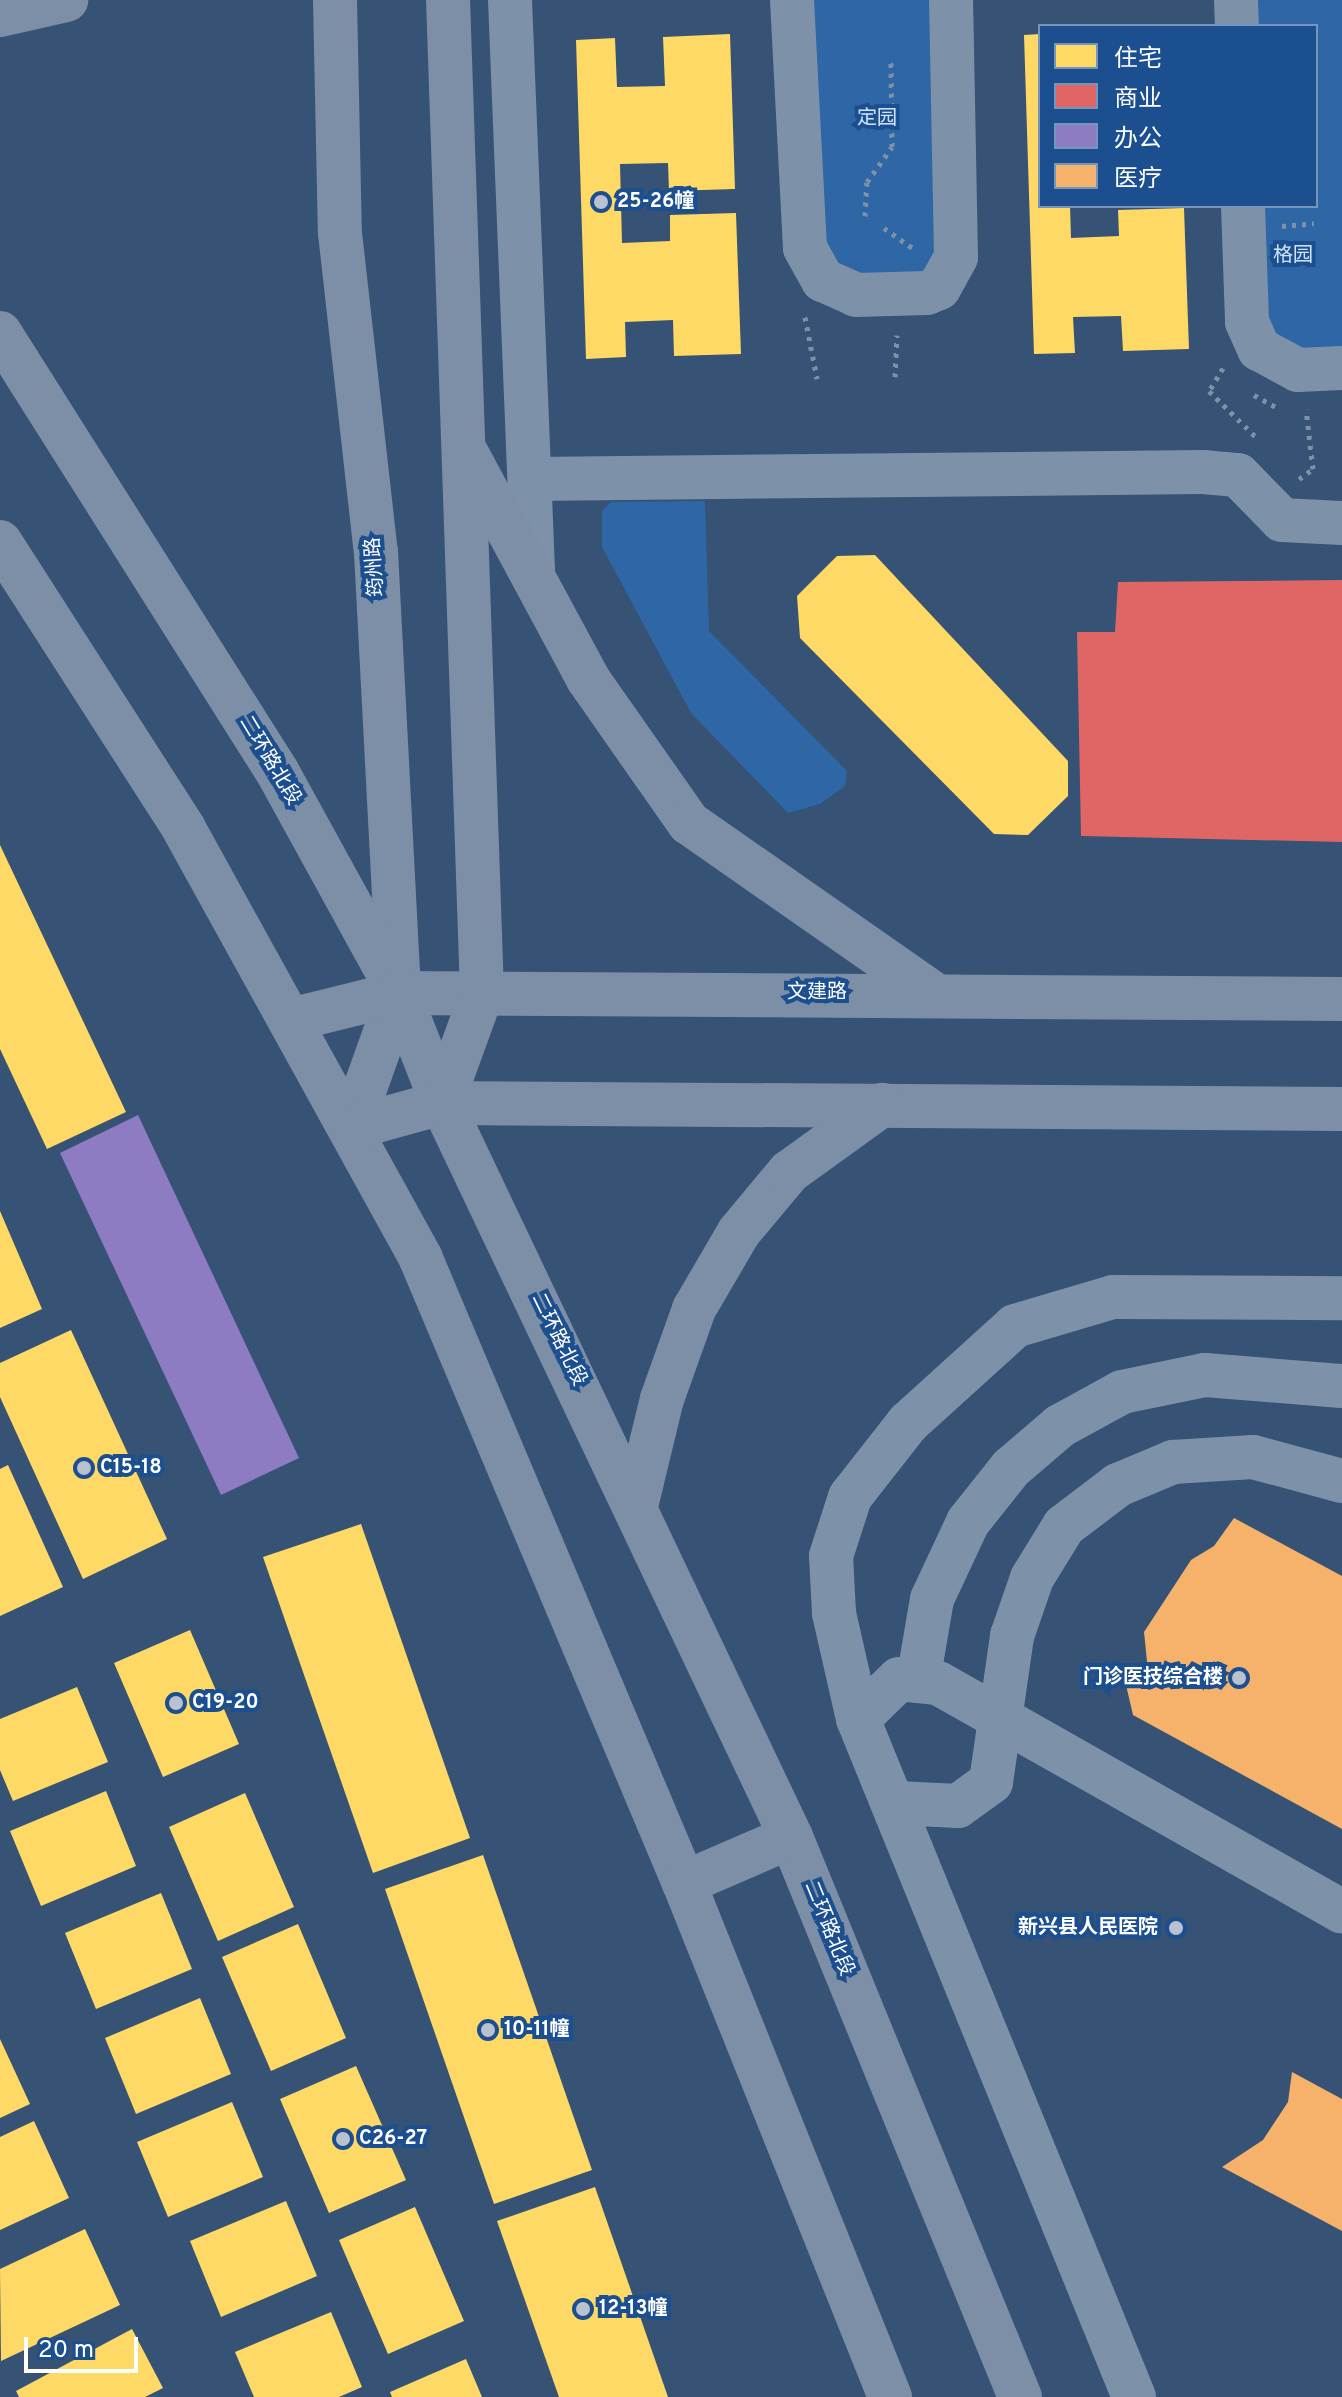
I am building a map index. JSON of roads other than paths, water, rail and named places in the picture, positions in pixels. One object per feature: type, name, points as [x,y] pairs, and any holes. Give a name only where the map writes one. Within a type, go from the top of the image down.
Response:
[{"type":"main road","points":[[0,15],[66,0]]},
{"type":"main road","name":"筠州路","points":[[335,0],[340,233],[376,552],[399,993],[351,1128]]},
{"type":"main road","points":[[442,1103],[482,993],[448,0]]},
{"type":"main road","name":"二环路北段","points":[[0,333],[278,773],[399,993],[442,1103],[637,1502],[791,1837],[1020,2397]]},
{"type":"main road","points":[[463,447],[533,570],[588,679],[689,823],[933,993]]},
{"type":"main road","points":[[0,542],[184,829],[294,1019],[421,1259],[684,1883],[890,2397]]},
{"type":"main road","name":"文建路","points":[[294,1019],[399,993],[933,993],[1342,999]]},
{"type":"main road","points":[[351,1128],[442,1103],[1342,1109]]},
{"type":"main road","points":[[637,1502],[689,1324],[739,1232],[789,1172],[882,1105]]},
{"type":"main road","points":[[684,1883],[791,1837]]},
{"type":"street","points":[[510,0],[532,479],[533,570]]},
{"type":"street","points":[[792,0],[805,248],[823,280],[856,295],[927,293],[956,257],[951,0]]},
{"type":"street","points":[[1236,0],[1237,24]]},
{"type":"street","points":[[1243,208],[1247,322],[1259,349],[1276,364],[1319,377]]},
{"type":"street","points":[[532,479],[1203,472],[1238,475],[1282,520],[1342,523]]},
{"type":"street","points":[[1134,2397],[897,1803],[858,1719],[834,1613],[831,1556],[850,1497],[908,1423],[1015,1326],[1113,1297],[1342,1298]]},
{"type":"street","points":[[918,1681],[932,1599],[968,1522],[1011,1468],[1060,1426],[1122,1392],[1205,1375],[1342,1386]]},
{"type":"street","points":[[897,1803],[958,1806],[977,1796],[991,1782],[1012,1636],[1032,1578],[1064,1526],[1118,1485],[1173,1462],[1217,1458],[1293,1464],[1342,1481]]},
{"type":"street","points":[[858,1719],[899,1679],[938,1683],[1342,1912]]},
{"type":"place","name":"25-26幢","points":[[601,202]]},
{"type":"place","name":"C15-18","points":[[84,1468]]},
{"type":"place","name":"门诊医技综合楼","points":[[1239,1678]]},
{"type":"place","name":"C19-20","points":[[176,1703]]},
{"type":"place","name":"新兴县人民医院","points":[[1176,1928]]},
{"type":"place","name":"10-11幢","points":[[488,2030]]},
{"type":"place","name":"C26-27","points":[[343,2139]]},
{"type":"place","name":"12-13幢","points":[[583,2309]]},
{"type":"park label","name":"定园","points":[[877,119]]},
{"type":"park label","name":"格园","points":[[1293,256]]}]
